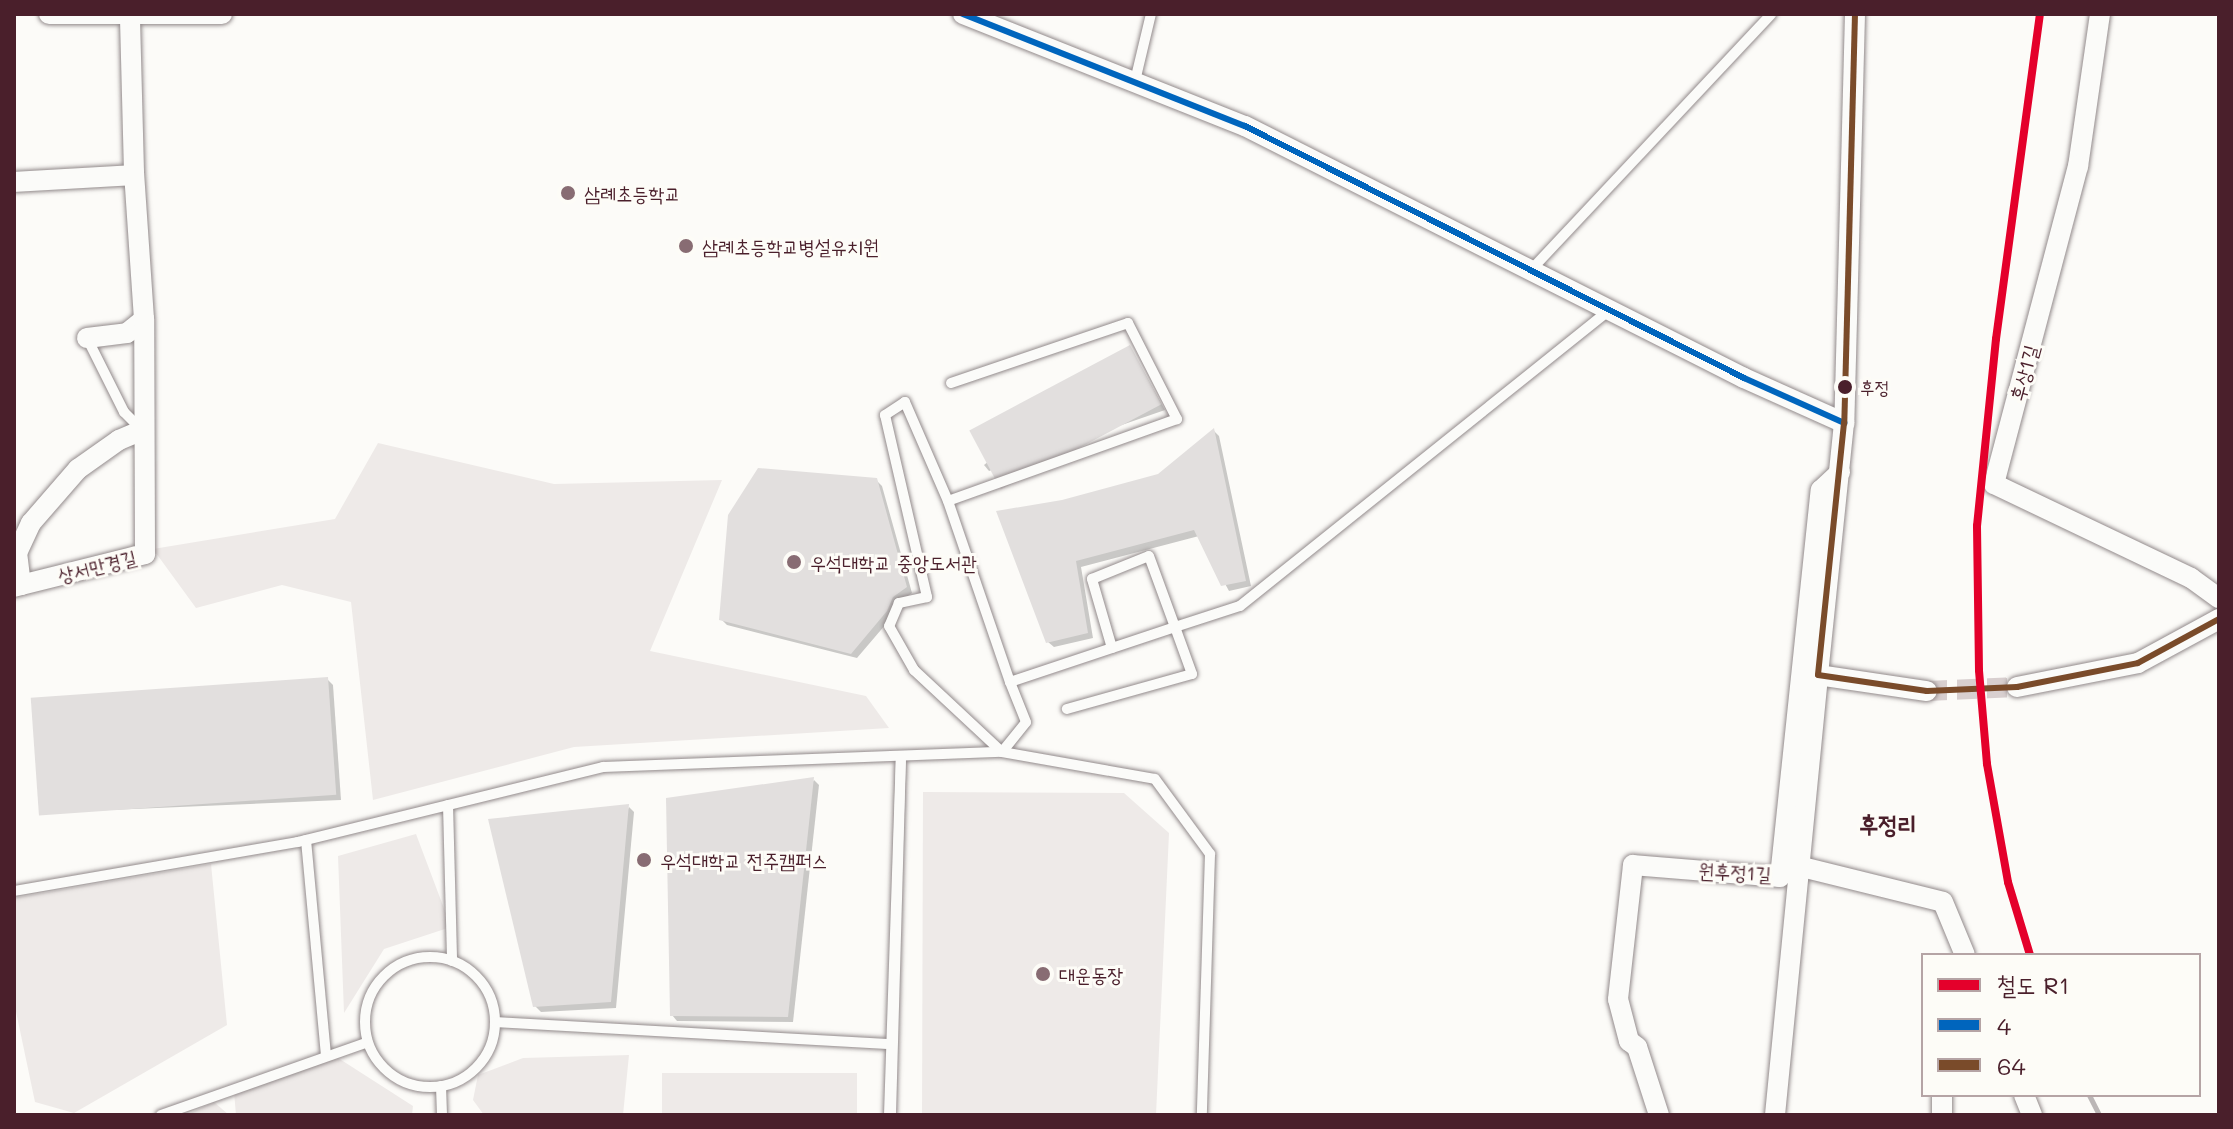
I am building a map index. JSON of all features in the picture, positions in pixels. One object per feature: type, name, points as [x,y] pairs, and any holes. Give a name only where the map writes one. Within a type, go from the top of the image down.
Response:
[{"type":"street","points":[[49,14],[222,14]]},
{"type":"street","points":[[963,14],[1245,126],[1609,310],[1844,423]]},
{"type":"street","points":[[1775,1115],[1844,423],[1855,14]]},
{"type":"street","name":"후상1길","points":[[2100,14],[2078,166],[1994,484],[2191,578],[2219,598]]},
{"type":"street","name":"상서만경길","points":[[130,16],[134,175],[144,319],[142,430],[147,488],[145,554],[18,586],[17,553],[31,523],[78,469],[119,440],[142,430]]},
{"type":"street","points":[[14,182],[134,175]]},
{"type":"street","points":[[87,338],[127,333],[144,319]]},
{"type":"street","name":"원후정1길","points":[[1659,1115],[1637,1047],[1629,1041],[1618,999],[1633,865],[1780,877],[1821,490],[1840,472]]},
{"type":"street","points":[[2017,687],[2138,663],[2219,619]]},
{"type":"street","points":[[1818,675],[1927,691]]},
{"type":"street","points":[[1780,877],[1798,866],[1943,902],[1958,950]]},
{"type":"lane","points":[[1135,81],[1151,14]]},
{"type":"lane","points":[[1531,270],[1771,14]]},
{"type":"lane","points":[[1010,682],[1240,606],[1609,310]]},
{"type":"lane","points":[[948,501],[1177,419],[1128,323],[951,383]]},
{"type":"lane","points":[[87,338],[124,412],[142,430]]},
{"type":"lane","points":[[905,402],[948,501],[1026,722],[1002,752],[914,670],[889,626],[899,603],[927,597],[885,415],[905,402]]},
{"type":"lane","points":[[1067,709],[1192,674],[1149,556],[1092,579],[1112,648]]},
{"type":"lane","points":[[14,891],[306,840],[603,767],[1002,752],[1155,779],[1210,854],[1202,1115]]},
{"type":"lane","points":[[890,1115],[901,756]]},
{"type":"lane","points":[[890,1115],[901,756]]},
{"type":"lane","points":[[448,805],[452,961]]},
{"type":"lane","points":[[306,840],[326,1055]]},
{"type":"lane","points":[[421,958],[452,961],[479,981],[491,1000],[495,1022],[492,1040],[480,1064],[466,1076],[441,1086],[423,1087],[396,1078],[376,1059],[368,1042],[365,1022],[368,1002],[385,975],[402,964],[421,958]]},
{"type":"lane","points":[[495,1022],[891,1044]]},
{"type":"lane","points":[[161,1115],[368,1042]]},
{"type":"lane","points":[[441,1086],[442,1115]]},
{"type":"shaded area","points":[[378,443],[554,484],[722,480],[650,651],[866,696],[889,728],[574,747],[373,800],[351,602],[282,585],[196,608],[153,549],[335,519]]},
{"type":"shaded area","name":"대운동장","points":[[923,792],[1124,793],[1169,833],[1156,1115],[922,1115]]},
{"type":"shaded area","points":[[416,834],[451,927],[384,949],[344,1013],[338,856]]},
{"type":"shaded area","points":[[211,864],[227,1025],[74,1113],[35,1102],[14,1002],[14,898]]},
{"type":"shaded area","points":[[629,1055],[623,1115],[484,1115],[473,1100],[478,1075],[523,1058]]},
{"type":"shaded area","points":[[335,1056],[413,1106],[412,1115],[236,1115],[234,1092]]},
{"type":"shaded area","points":[[662,1073],[857,1073],[857,1115],[662,1115]]},
{"type":"shaded area","points":[[214,1102],[229,1115],[186,1115]]},
{"type":"building","points":[[1130,345],[1161,404],[1001,490],[969,430]]},
{"type":"building","points":[[1214,428],[1246,581],[1221,586],[1194,530],[1076,561],[1088,633],[1046,643],[996,511],[1062,500],[1158,474]]},
{"type":"building","points":[[758,468],[877,478],[907,587],[893,597],[887,611],[851,654],[719,620],[728,515]]},
{"type":"building","points":[[328,677],[336,795],[39,815],[31,698]]},
{"type":"building","points":[[814,777],[788,1017],[670,1016],[666,798]]},
{"type":"building","points":[[629,804],[611,1002],[533,1007],[488,819]]},
{"type":"tunnel","points":[[1927,691],[2017,687]]},
{"type":"railway","points":[[2029,953],[2008,882],[1987,764],[1979,670],[1977,526],[1996,339],[2040,14]]},
{"type":"railway","points":[[2090,1097],[2099,1115]]},
{"type":"rail line","name":"R1","points":[[2029,953],[2008,882],[1987,764],[1979,670],[1977,526],[1996,339],[2040,14]]},
{"type":"transit line","name":"4","points":[[963,14],[1245,126],[1744,378],[1844,423]]},
{"type":"transit line","name":"64","points":[[1855,14],[1844,423],[1818,675],[1927,691],[2017,687],[2138,663],[2219,619]]},
{"type":"place","name":"삼례초등학교","points":[[568,193]]},
{"type":"place","name":"삼례초등학교병설유치원","points":[[686,246]]},
{"type":"place","name":"후정","points":[[1845,387]]},
{"type":"place","name":"우석대학교 중앙도서관","points":[[794,562]]},
{"type":"place","name":"우석대학교 전주캠퍼스","points":[[644,860]]},
{"type":"place","name":"대운동장","points":[[1043,974]]},
{"type":"district","name":"후정리","points":[[1888,824]]}]
